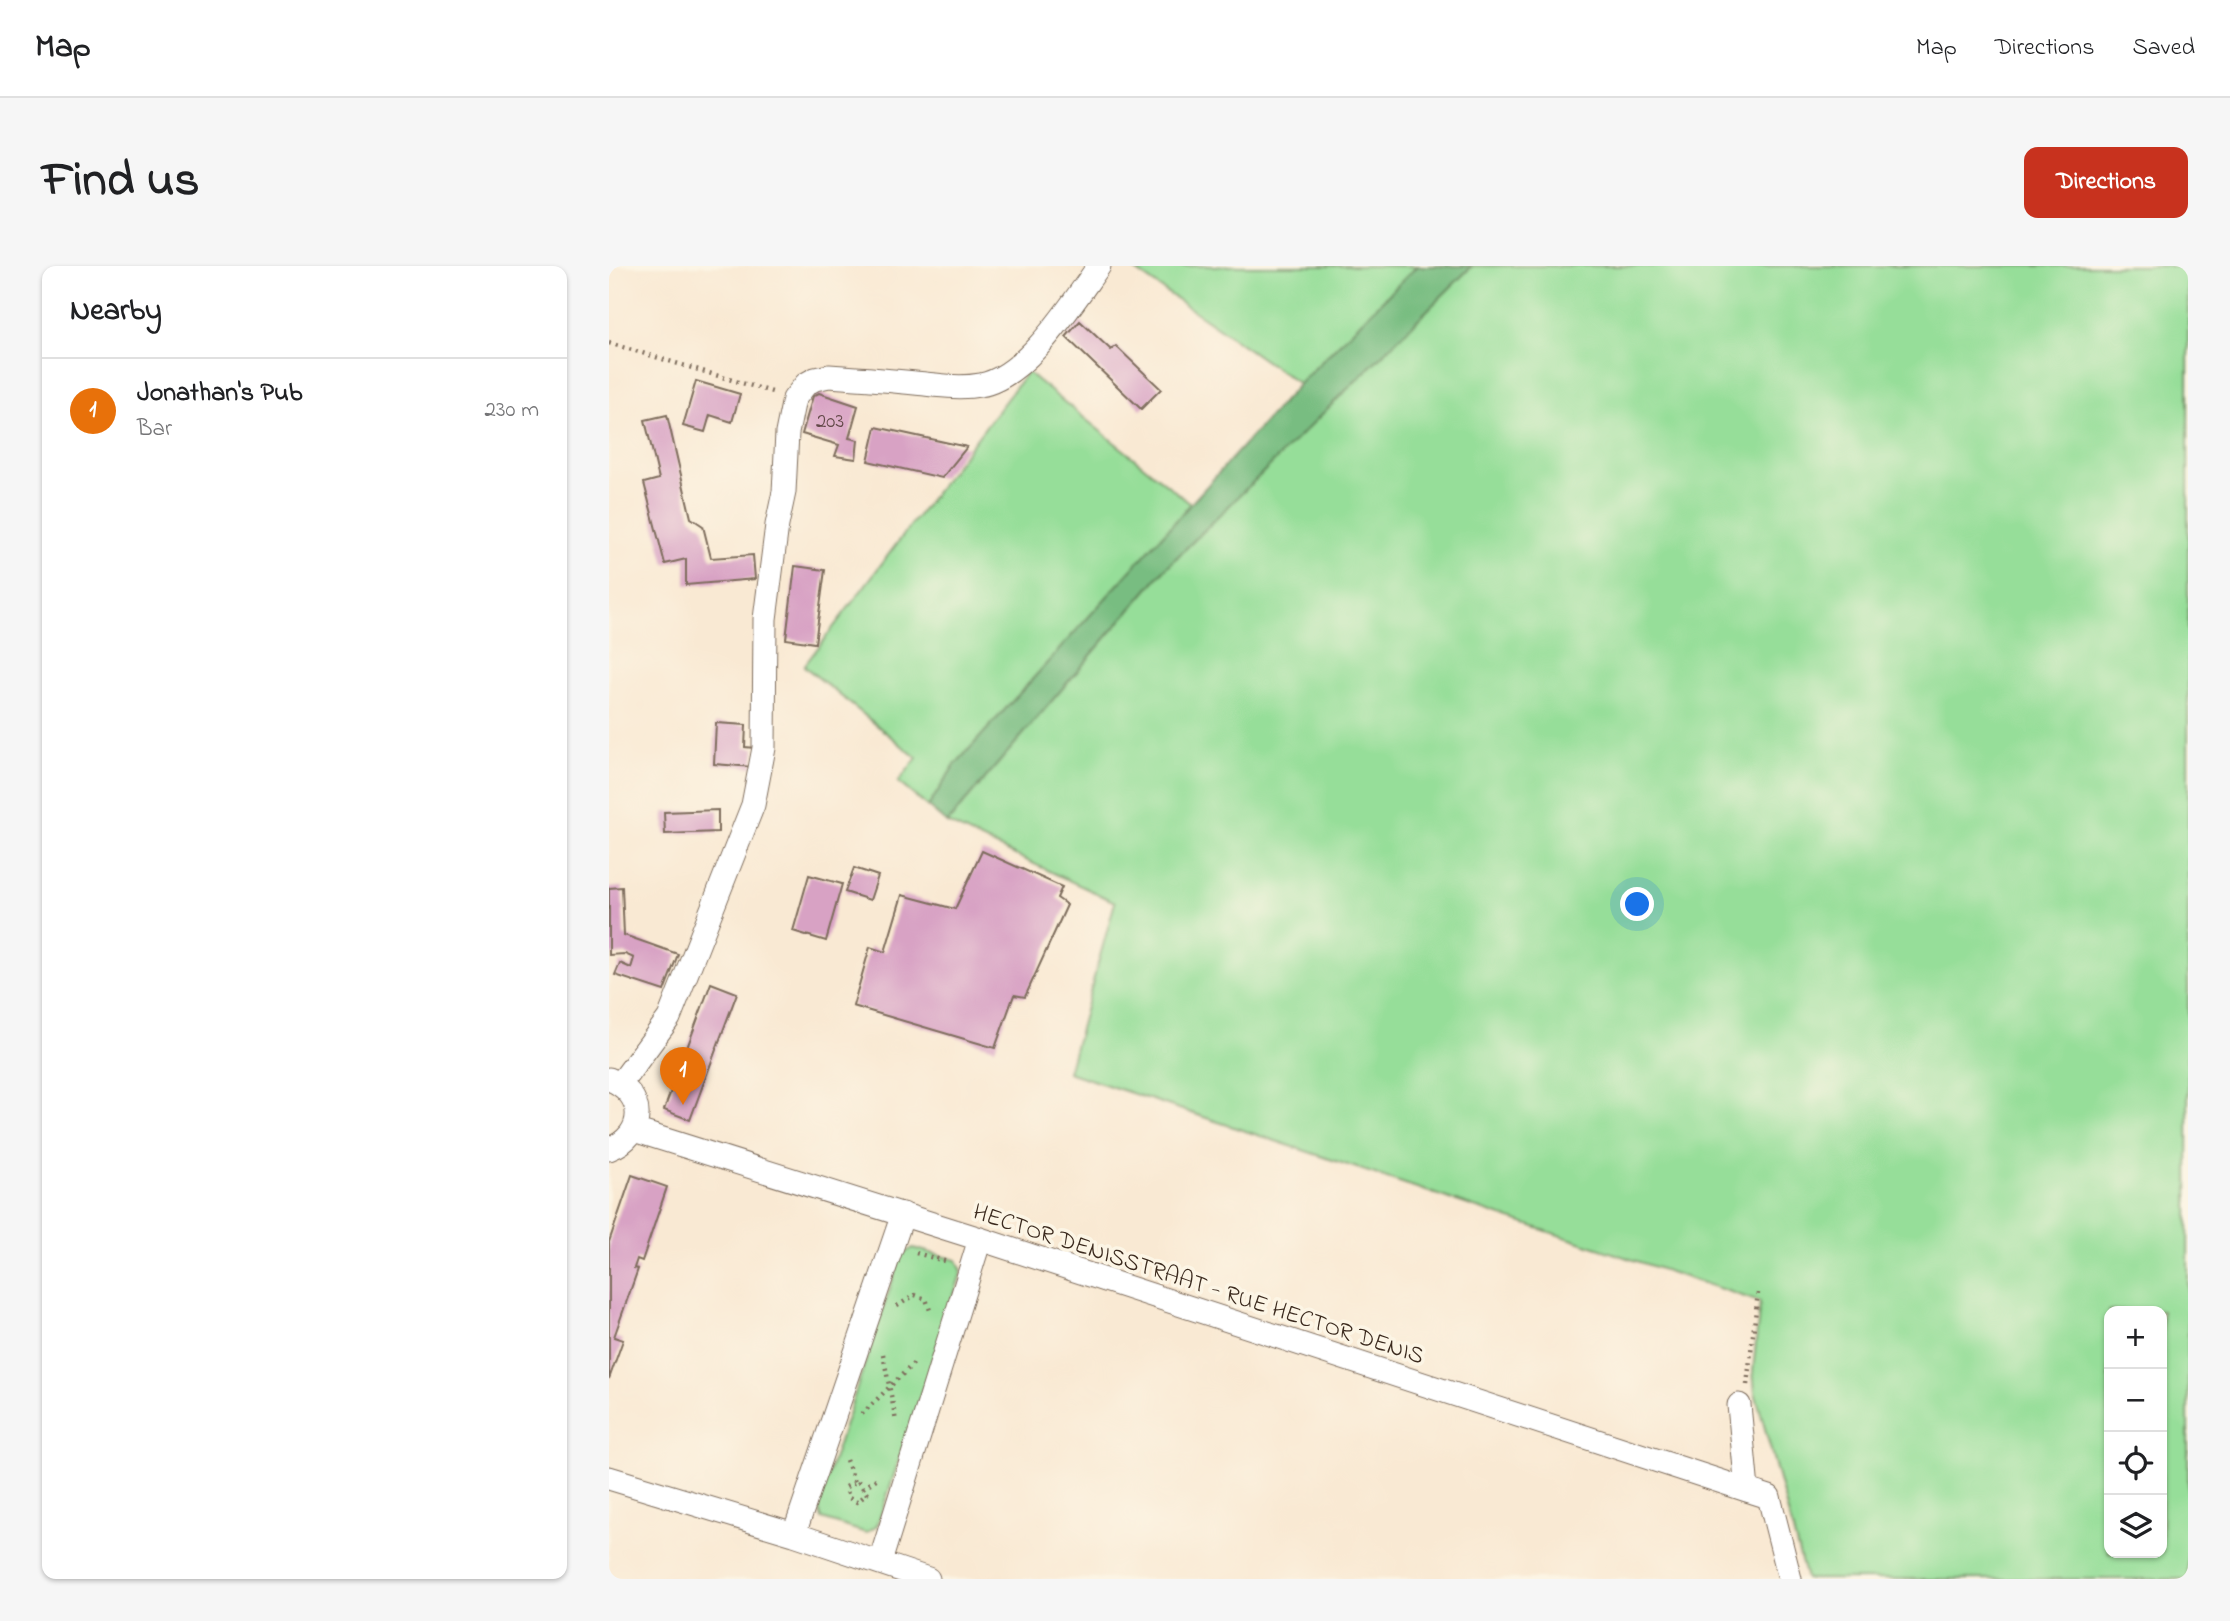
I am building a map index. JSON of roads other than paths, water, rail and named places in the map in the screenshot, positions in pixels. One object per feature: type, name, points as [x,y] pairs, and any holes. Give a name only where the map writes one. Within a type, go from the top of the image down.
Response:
[{"type":"street","points":[[609,1149],[625,1141],[634,1130],[638,1110],[633,1094],[615,1081],[669,1018],[753,805],[764,748],[765,619],[784,492],[787,433],[794,399],[806,384],[829,376],[952,386],[981,385],[1003,377],[1027,359],[1099,266]]},
{"type":"street","name":"HECTOR DENISSTRAAT - RUE HECTOR DENIS","points":[[634,1130],[981,1239],[1769,1497],[1790,1579]]},
{"type":"street","points":[[795,1534],[903,1214]]},
{"type":"street","points":[[880,1562],[981,1239]]},
{"type":"street","points":[[1739,1405],[1747,1490]]},
{"type":"street","points":[[609,1478],[795,1534],[928,1579]]},
{"type":"place","name":"Jonathan's Pub","points":[[683,1105]]}]
